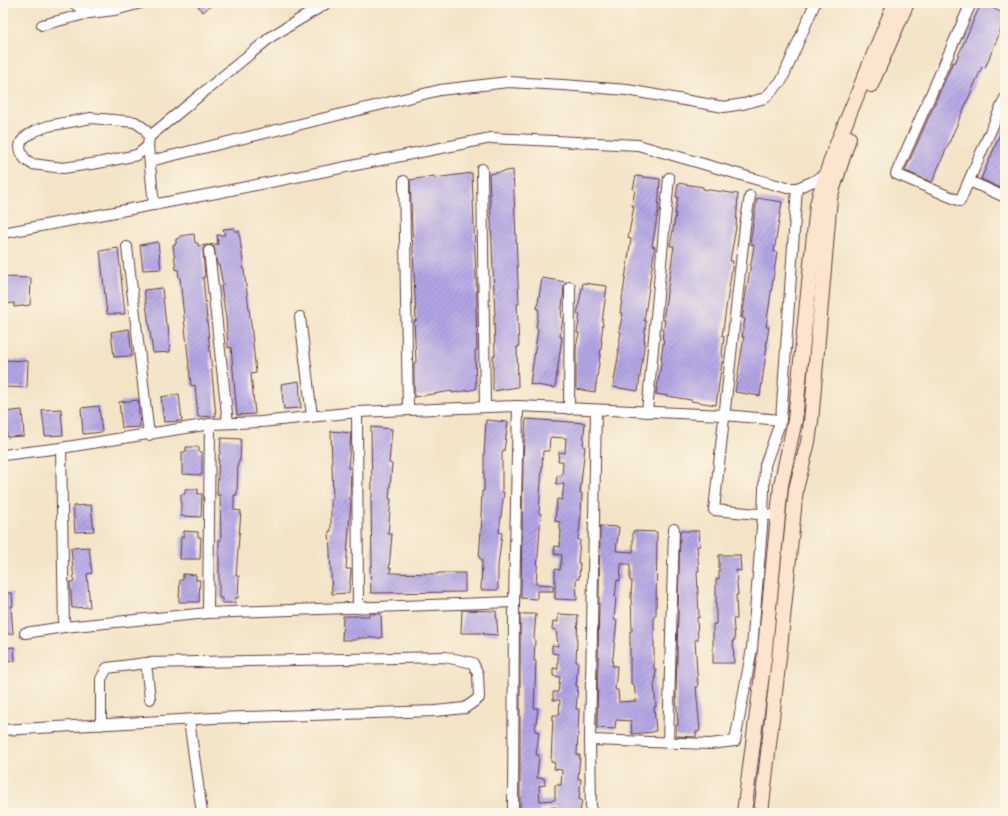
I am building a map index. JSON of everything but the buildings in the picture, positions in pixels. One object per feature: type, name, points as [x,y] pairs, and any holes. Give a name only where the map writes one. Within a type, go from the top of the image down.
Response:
[{"type":"street","points":[[75,3],[89,13]]},
{"type":"street","points":[[42,25],[89,13],[116,10],[141,3]]},
{"type":"street","points":[[154,205],[148,141],[145,129],[135,122],[92,118],[48,126],[35,131],[21,142],[21,152],[25,159],[32,164],[63,168],[137,155],[148,141],[272,36],[327,3]]},
{"type":"street","points":[[150,161],[440,90],[481,84],[508,82],[563,85],[627,90],[724,107],[743,104],[765,98],[782,80],[815,3]]},
{"type":"street","points":[[761,813],[779,658],[796,489],[808,442],[811,422],[834,151],[895,3]]},
{"type":"street","points":[[744,813],[764,659],[781,485],[795,420],[817,205],[832,170],[846,144],[906,3]]},
{"type":"street","points":[[971,3],[896,174],[960,200],[1005,98]]},
{"type":"street","points":[[3,233],[154,205],[491,138],[638,145],[769,184],[797,188],[814,181],[832,170]]},
{"type":"street","points":[[482,169],[485,407]]},
{"type":"street","points":[[647,412],[669,178]]},
{"type":"street","points":[[969,180],[1005,196]]},
{"type":"street","points":[[404,181],[408,410]]},
{"type":"street","points":[[590,740],[710,744],[735,741],[752,648],[763,515],[765,465],[781,420],[797,188]]},
{"type":"street","points":[[750,196],[745,226],[714,510],[778,516]]},
{"type":"street","points":[[127,247],[149,435]]},
{"type":"street","points":[[209,251],[228,423]]},
{"type":"street","points":[[569,409],[570,287]]},
{"type":"street","points":[[300,317],[312,416]]},
{"type":"street","points":[[514,813],[514,602],[518,406]]},
{"type":"street","points":[[3,455],[149,435],[210,424],[261,422],[357,412],[518,406],[724,415],[781,420]]},
{"type":"street","points":[[591,810],[590,740],[596,410]]},
{"type":"street","points":[[357,412],[358,608]]},
{"type":"street","points":[[208,613],[210,424]]},
{"type":"street","points":[[61,448],[64,627]]},
{"type":"street","points":[[668,743],[674,529]]},
{"type":"street","points":[[25,633],[64,627],[208,613],[514,602]]},
{"type":"street","points":[[3,730],[101,725],[189,720],[435,711],[465,708],[479,698],[478,674],[473,663],[445,658],[146,664],[107,668],[101,679],[101,725]]},
{"type":"street","points":[[146,664],[150,700]]},
{"type":"street","points":[[189,720],[202,813]]}]
